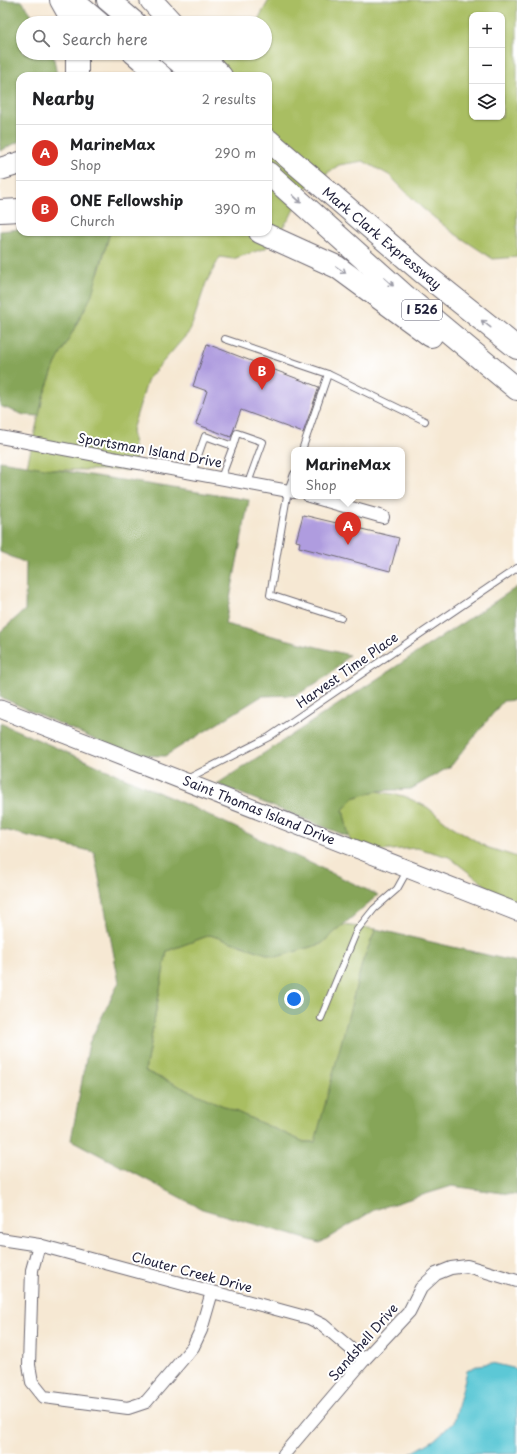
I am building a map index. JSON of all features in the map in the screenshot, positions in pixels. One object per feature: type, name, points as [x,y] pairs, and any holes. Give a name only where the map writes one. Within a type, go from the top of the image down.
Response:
[{"type":"highway","points":[[61,0],[70,16]]},
{"type":"highway","points":[[72,0],[91,16]]},
{"type":"highway","points":[[108,0],[127,16]]},
{"type":"highway","points":[[151,0],[166,16]]},
{"type":"highway","points":[[77,60],[77,72]]},
{"type":"highway","points":[[142,60],[156,72]]},
{"type":"highway","points":[[186,60],[213,72]]},
{"type":"highway","points":[[272,129],[349,210]]},
{"type":"highway","name":"Mark Clark Expressway","points":[[272,143],[457,301],[517,348]]},
{"type":"highway","points":[[0,169],[16,164]]},
{"type":"highway","name":"Mark Clark Expressway","points":[[272,176],[404,295],[517,389]]},
{"type":"highway","points":[[0,211],[16,210]]},
{"type":"highway","points":[[269,236],[337,267],[490,380],[517,397]]},
{"type":"main road","name":"Saint Thomas Island Drive","points":[[0,708],[517,912]]},
{"type":"street","name":"Sportsman Island Drive","points":[[0,436],[291,491]]},
{"type":"street","points":[[319,499],[383,517]]},
{"type":"street","name":"Clouter Creek Drive","points":[[0,1239],[39,1245],[309,1318],[323,1325],[364,1360]]},
{"type":"street","points":[[39,1245],[32,1270],[28,1365],[32,1382],[44,1397],[128,1408],[146,1402],[193,1347],[201,1330],[212,1292]]},
{"type":"street","name":"Sandshell Drive","points":[[284,1454],[364,1360],[409,1312],[421,1288],[436,1274],[452,1268],[466,1266],[517,1281]]},
{"type":"lane","points":[[225,339],[328,374],[425,421]]},
{"type":"lane","points":[[303,447],[328,374]]},
{"type":"lane","points":[[221,478],[237,434],[263,442],[248,483]]},
{"type":"lane","points":[[192,473],[205,436],[233,446]]},
{"type":"lane","points":[[291,491],[270,595],[341,618]]},
{"type":"lane","name":"Harvest Time Place","points":[[184,781],[269,737],[517,568]]},
{"type":"lane","points":[[321,1018],[357,930],[374,909],[397,889],[408,869]]},
{"type":"green space","points":[[0,0],[22,1],[33,16],[16,16],[16,60],[54,60],[56,72],[16,72],[16,143],[0,151]]},
{"type":"green space","points":[[269,0],[517,0],[517,257],[493,259],[452,232],[421,207],[389,175],[363,161],[339,165],[304,189],[289,219],[266,248],[233,259],[220,257],[206,283],[190,331],[148,379],[132,430],[137,470],[26,470],[43,397],[55,365],[100,269],[109,236],[272,236],[272,72],[206,72],[218,60],[272,60],[272,16],[260,16]]},
{"type":"green space","points":[[16,229],[16,236],[109,236],[91,297],[55,365],[43,397],[39,416],[24,415],[0,406],[0,231]]},
{"type":"green space","points":[[0,461],[249,500],[225,624],[349,655],[332,673],[297,695],[262,696],[165,756],[129,755],[0,697],[0,632],[25,610],[26,563],[0,552]]},
{"type":"green space","points":[[517,587],[517,700],[503,701],[451,766],[411,789],[376,791],[353,798],[343,810],[349,837],[217,784]]},
{"type":"green space","points":[[0,723],[194,808],[378,895],[321,944],[276,957],[210,935],[167,951],[145,1071],[304,1142],[315,1142],[363,960],[376,929],[517,962],[517,1195],[452,1186],[374,1210],[320,1243],[202,1209],[71,1140],[89,1043],[119,982],[94,852],[0,829]]},
{"type":"green space","points":[[376,791],[404,796],[427,807],[450,825],[486,847],[517,857],[517,908],[508,903],[449,857],[417,848],[377,851],[350,842],[343,810],[353,798]]},
{"type":"green space","points":[[343,925],[376,929],[363,960],[316,1142],[304,1142],[145,1071],[167,951],[210,935],[276,957],[321,944]]},
{"type":"water","points":[[492,1363],[517,1369],[517,1454],[410,1454],[434,1440],[454,1422],[467,1371],[478,1365]]},
{"type":"building","points":[[207,344],[319,387],[303,433],[241,410],[231,437],[196,424],[207,391],[193,386]]},
{"type":"building","points":[[303,515],[399,538],[390,571],[299,547],[300,542],[296,541]]},
{"type":"place","name":"ONE Fellowship","points":[[262,390]]},
{"type":"place","name":"MarineMax","points":[[348,545]]}]
